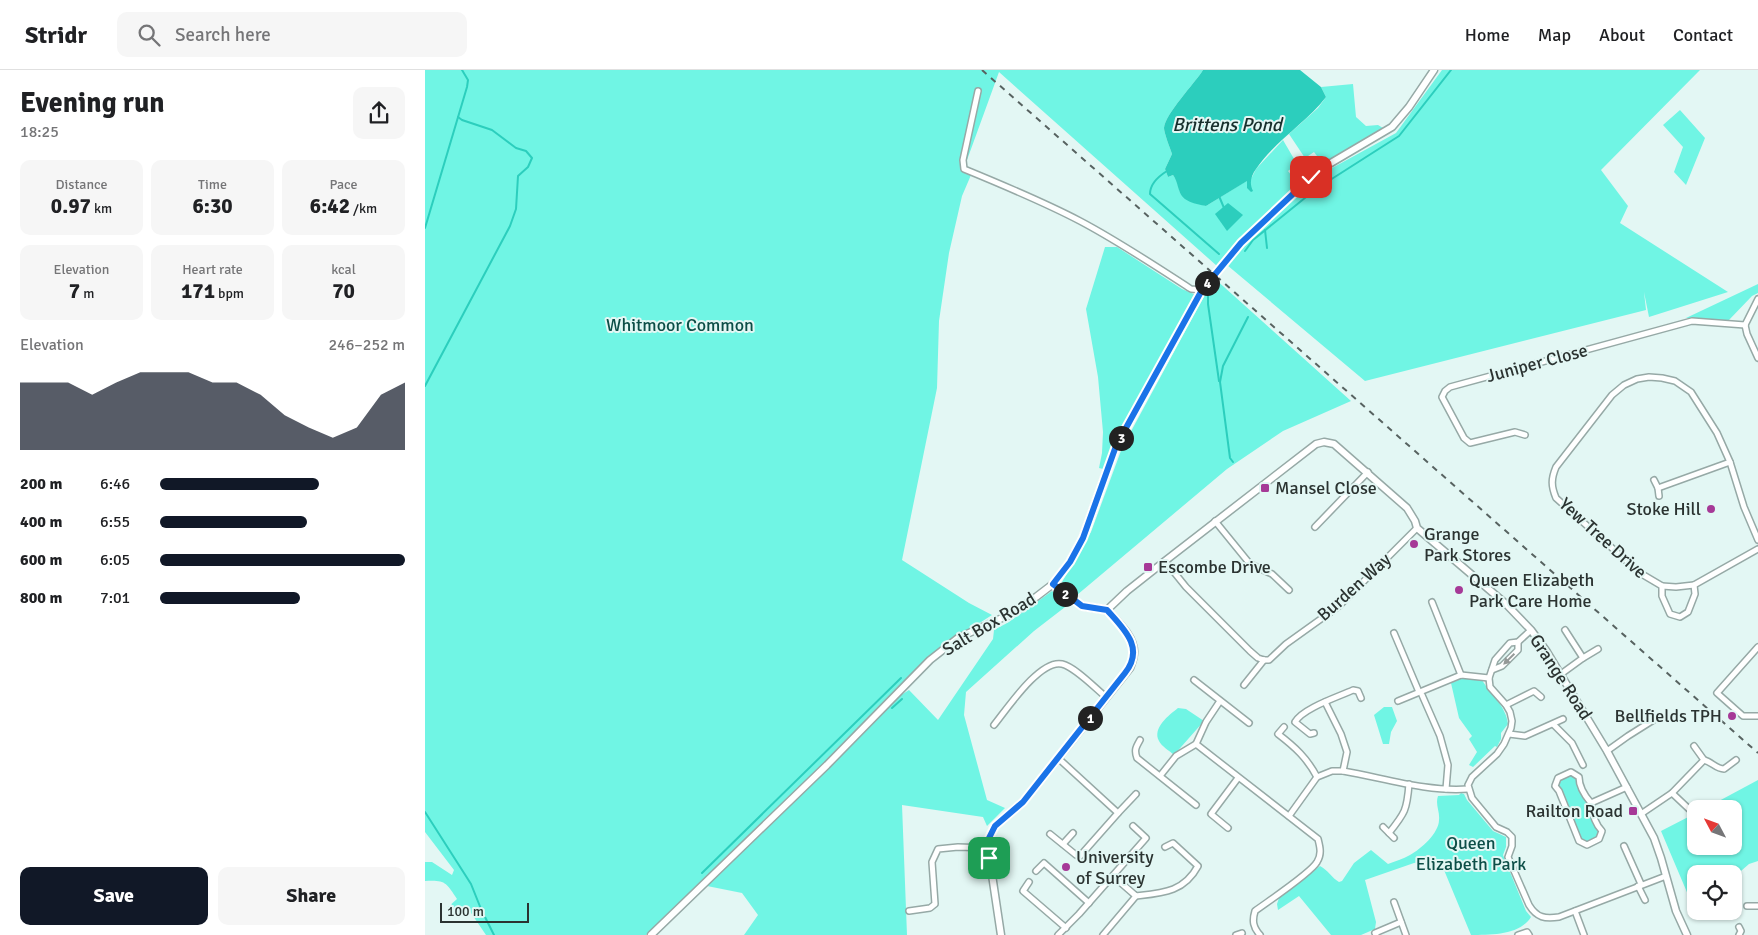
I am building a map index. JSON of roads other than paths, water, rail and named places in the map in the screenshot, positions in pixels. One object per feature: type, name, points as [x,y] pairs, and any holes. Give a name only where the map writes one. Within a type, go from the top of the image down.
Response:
[{"type":"street","name":"Salt Box Road","points":[[651,935],[827,765],[930,660],[958,638],[1011,614],[1053,584],[1070,562],[1083,538],[1116,446],[1202,290],[1241,243],[1319,170],[1392,128],[1434,70]]},
{"type":"street","points":[[978,91],[963,160],[965,169],[1033,198],[1079,221],[1120,243],[1191,289],[1202,290]]},
{"type":"street","points":[[1758,299],[1745,325],[1758,358]]},
{"type":"street","name":"Juniper Close","points":[[1525,435],[1515,432],[1470,443],[1464,438],[1443,397],[1445,391],[1450,387],[1692,321],[1745,325]]},
{"type":"street","name":"Yew Tree Drive","points":[[1758,540],[1744,508],[1730,462],[1717,433],[1691,392],[1675,381],[1649,377],[1637,379],[1624,385],[1612,395],[1556,467],[1551,477],[1552,488],[1556,498],[1640,573],[1661,586],[1694,585],[1758,549]]},
{"type":"street","name":"Grange Road","points":[[1107,610],[1127,591],[1315,444],[1324,442],[1334,444],[1407,508],[1417,528],[1507,604],[1531,630],[1561,674],[1607,751],[1641,814],[1661,858],[1676,911],[1687,935]]},
{"type":"street","points":[[1658,488],[1730,462]]},
{"type":"street","points":[[1315,527],[1368,472]]},
{"type":"street","points":[[1654,480],[1659,496]]},
{"type":"street","points":[[1215,521],[1249,564],[1272,574],[1289,590]]},
{"type":"street","name":"Burden Way","points":[[1245,685],[1264,660],[1269,660],[1286,644],[1339,606],[1417,528]]},
{"type":"street","points":[[1165,561],[1186,587],[1257,658],[1264,660]]},
{"type":"street","points":[[1001,935],[988,848],[989,838],[995,826],[1023,802],[1130,668],[1134,651],[1125,632],[1107,610],[1082,606],[1053,584]]},
{"type":"street","name":"Yew Tree Drive","points":[[1661,586],[1662,596],[1670,614],[1680,617],[1688,612],[1692,604],[1695,594],[1694,585]]},
{"type":"street","points":[[1432,602],[1461,675]]},
{"type":"street","points":[[1531,630],[1518,642],[1510,643],[1495,660],[1489,678],[1489,686],[1506,705],[1512,722],[1509,734],[1497,754],[1472,777],[1468,789],[1472,798],[1496,827],[1507,832],[1512,837],[1513,846],[1508,857],[1533,912],[1543,918],[1559,917],[1666,876]]},
{"type":"street","points":[[1565,630],[1583,658]]},
{"type":"street","points":[[1394,633],[1440,736],[1448,765],[1446,789]]},
{"type":"street","points":[[1492,670],[1502,666],[1518,650],[1518,642]]},
{"type":"street","points":[[1758,647],[1717,693],[1743,716],[1758,716]]},
{"type":"street","points":[[1561,674],[1598,649]]},
{"type":"street","points":[[994,725],[1031,680],[1043,670],[1053,665],[1060,664],[1070,668],[1106,697]]},
{"type":"street","points":[[1398,701],[1461,675],[1489,678]]},
{"type":"street","points":[[1194,680],[1249,723]]},
{"type":"street","points":[[1313,733],[1310,734],[1295,722],[1298,717],[1325,702],[1353,690],[1358,691],[1361,698]]},
{"type":"street","points":[[1506,705],[1534,690],[1541,697]]},
{"type":"street","points":[[1160,776],[1176,756],[1196,744],[1206,722],[1220,701]]},
{"type":"street","points":[[1325,702],[1341,734],[1347,752],[1343,771]]},
{"type":"street","points":[[1509,734],[1525,736],[1563,719]]},
{"type":"street","points":[[1607,751],[1655,719]]},
{"type":"street","points":[[1554,724],[1572,743],[1583,765]]},
{"type":"street","points":[[1284,727],[1278,734],[1304,756],[1317,777]]},
{"type":"street","points":[[1139,740],[1135,752],[1137,758],[1196,805]]},
{"type":"street","points":[[1196,744],[1318,839],[1321,849],[1320,855],[1313,868],[1255,911],[1252,920],[1255,929],[1260,935]]},
{"type":"street","points":[[1694,746],[1704,760],[1709,761],[1719,769],[1725,769],[1736,760]]},
{"type":"street","points":[[1058,758],[1118,812]]},
{"type":"street","points":[[1641,814],[1672,794],[1704,760]]},
{"type":"street","points":[[1289,816],[1317,777],[1332,771],[1343,771],[1446,789],[1468,789]]},
{"type":"street","points":[[1571,772],[1579,777],[1579,782],[1591,803],[1591,810],[1602,831],[1599,839],[1587,844],[1579,841],[1559,791],[1555,786],[1558,778],[1571,772]]},
{"type":"street","points":[[1228,828],[1211,814],[1238,778]]},
{"type":"street","points":[[1389,833],[1404,815],[1408,803],[1409,784]]},
{"type":"street","points":[[1591,803],[1627,787]]},
{"type":"street","points":[[1050,834],[1076,855],[1080,856],[1136,794]]},
{"type":"street","points":[[1672,794],[1687,807]]},
{"type":"street","points":[[1058,935],[1147,838],[1133,826]]},
{"type":"street","points":[[1383,827],[1394,838]]},
{"type":"street","points":[[1063,844],[1073,833]]},
{"type":"street","points":[[1103,935],[1136,896],[1169,892],[1183,884],[1198,866],[1173,842],[1165,848]]},
{"type":"street","points":[[1624,846],[1645,900]]},
{"type":"street","points":[[909,911],[930,908],[935,904],[932,862],[938,849],[958,847],[988,848]]},
{"type":"street","points":[[1036,871],[1044,863],[1089,903]]},
{"type":"street","points":[[1113,876],[1136,896]]},
{"type":"street","points":[[1029,882],[1023,891],[1066,928]]},
{"type":"street","points":[[1394,902],[1406,935]]},
{"type":"street","points":[[1747,906],[1758,906]]},
{"type":"street","points":[[1575,911],[1584,935]]},
{"type":"street","points":[[1376,935],[1375,933],[1401,922]]},
{"type":"street","points":[[1739,927],[1741,931],[1739,935]]},
{"type":"street","points":[[1518,935],[1528,934]]},
{"type":"water","name":"Brittens Pond","points":[[1203,70],[1300,70],[1321,87],[1326,97],[1272,150],[1256,169],[1251,182],[1253,191],[1251,192],[1247,188],[1247,181],[1206,206],[1186,200],[1181,194],[1173,175],[1168,177],[1165,169],[1172,154],[1164,128],[1169,115]]},
{"type":"water","points":[[1228,203],[1243,215],[1227,231],[1215,214]]},
{"type":"waterway","points":[[425,228],[467,87],[468,80],[462,70]]},
{"type":"waterway","points":[[1245,251],[1253,240],[1316,189],[1399,136],[1451,70]]},
{"type":"waterway","points":[[425,386],[510,226],[516,209],[518,176],[528,167],[532,158],[526,151],[516,148],[492,130],[458,117]]},
{"type":"waterway","points":[[1167,171],[1156,181],[1150,190],[1150,194],[1219,254]]},
{"type":"waterway","points":[[1219,196],[1224,208]]},
{"type":"waterway","points":[[1265,230],[1267,248]]},
{"type":"waterway","points":[[1208,295],[1219,381]]},
{"type":"waterway","points":[[1233,462],[1230,458],[1220,382],[1223,366],[1248,317]]},
{"type":"waterway","points":[[702,873],[901,678]]},
{"type":"waterway","points":[[892,708],[902,699]]},
{"type":"waterway","points":[[425,812],[471,884],[494,935]]},
{"type":"railway","points":[[982,70],[1758,753]]},
{"type":"place","name":"Mansel Close","points":[[1265,488]]},
{"type":"place","name":"Stoke Hill","points":[[1711,509]]},
{"type":"place","name":"Grange Park Stores","points":[[1414,544]]},
{"type":"place","name":"Escombe Drive","points":[[1148,567]]},
{"type":"place","name":"Queen Elizabeth Park Care Home","points":[[1459,590]]},
{"type":"place","name":"Bellfields TPH","points":[[1732,716]]},
{"type":"place","name":"Railton Road","points":[[1633,811]]},
{"type":"place","name":"University of Surrey","points":[[1066,867]]},
{"type":"park label","name":"Whitmoor Common","points":[[680,325]]},
{"type":"park label","name":"Queen Elizabeth Park","points":[[1471,853]]}]
